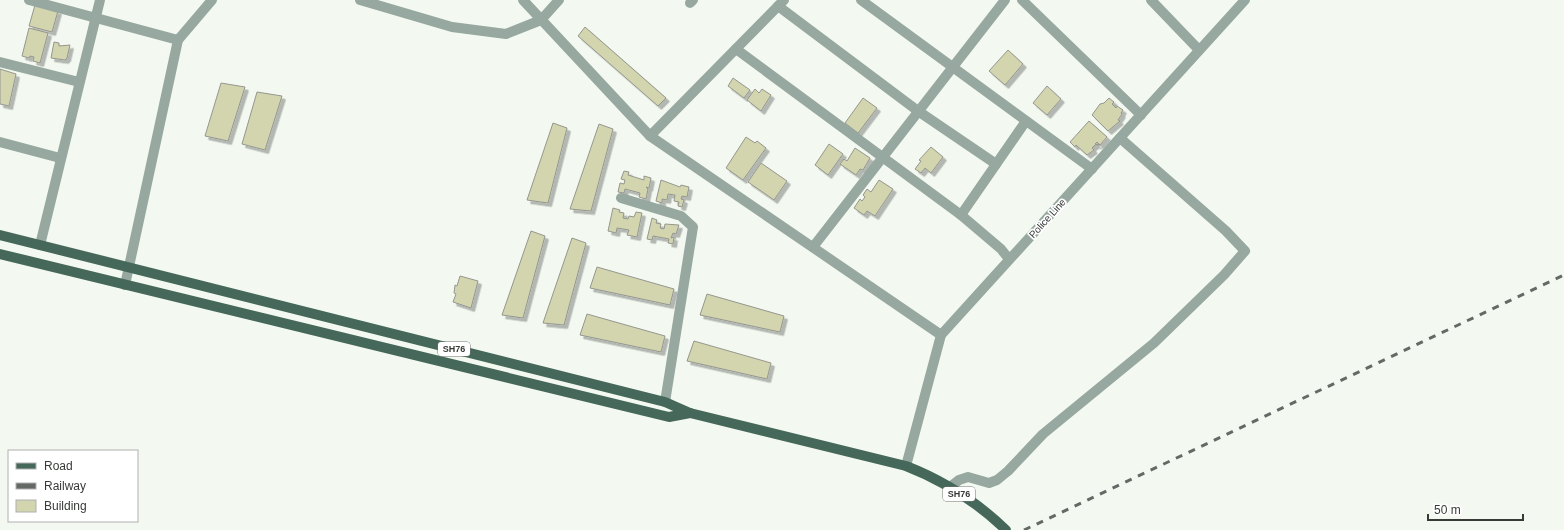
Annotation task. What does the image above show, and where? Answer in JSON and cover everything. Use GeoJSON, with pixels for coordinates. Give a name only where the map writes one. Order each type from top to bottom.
{"type":"FeatureCollection","features":[{"type":"Feature","properties":{"kind":"main road","name":"SH76"},"geometry":{"type":"LineString","coordinates":[[0,235],[665,402],[690,413],[906,466],[929,475],[950,487],[1006,530]]}},
{"type":"Feature","properties":{"kind":"main road","name":"SH76"},"geometry":{"type":"LineString","coordinates":[[0,254],[668,416],[690,413]]}},
{"type":"Feature","properties":{"kind":"street"},"geometry":{"type":"LineString","coordinates":[[29,0],[178,40]]}},
{"type":"Feature","properties":{"kind":"street"},"geometry":{"type":"LineString","coordinates":[[40,245],[60,158],[100,0]]}},
{"type":"Feature","properties":{"kind":"street"},"geometry":{"type":"LineString","coordinates":[[125,285],[178,40],[212,0]]}},
{"type":"Feature","properties":{"kind":"street"},"geometry":{"type":"LineString","coordinates":[[360,0],[452,27],[506,34],[541,20],[558,0]]}},
{"type":"Feature","properties":{"kind":"street"},"geometry":{"type":"LineString","coordinates":[[523,0],[650,136],[941,335]]}},
{"type":"Feature","properties":{"kind":"street"},"geometry":{"type":"LineString","coordinates":[[861,0],[1092,168]]}},
{"type":"Feature","properties":{"kind":"street"},"geometry":{"type":"LineString","coordinates":[[813,247],[1005,0]]}},
{"type":"Feature","properties":{"kind":"street"},"geometry":{"type":"LineString","coordinates":[[1022,0],[1141,115]]}},
{"type":"Feature","properties":{"kind":"street"},"geometry":{"type":"LineString","coordinates":[[1151,0],[1200,50]]}},
{"type":"Feature","properties":{"kind":"street","name":"Police Line"},"geometry":{"type":"LineString","coordinates":[[906,466],[941,335],[1245,0]]}},
{"type":"Feature","properties":{"kind":"street"},"geometry":{"type":"LineString","coordinates":[[650,136],[781,3],[918,111],[996,164]]}},
{"type":"Feature","properties":{"kind":"street"},"geometry":{"type":"LineString","coordinates":[[736,48],[961,215],[1001,249],[1010,260]]}},
{"type":"Feature","properties":{"kind":"street"},"geometry":{"type":"LineString","coordinates":[[0,62],[79,82]]}},
{"type":"Feature","properties":{"kind":"street"},"geometry":{"type":"LineString","coordinates":[[961,215],[1026,121]]}},
{"type":"Feature","properties":{"kind":"street"},"geometry":{"type":"LineString","coordinates":[[950,487],[959,480],[968,477],[989,483],[997,480],[1043,434],[1154,343],[1224,275],[1245,251],[1220,225],[1120,138]]}},
{"type":"Feature","properties":{"kind":"street"},"geometry":{"type":"LineString","coordinates":[[0,142],[60,158]]}},
{"type":"Feature","properties":{"kind":"street"},"geometry":{"type":"LineString","coordinates":[[621,198],[681,216],[693,227],[665,402]]}},
{"type":"Feature","properties":{"kind":"building"},"geometry":{"type":"Polygon","coordinates":[[[35,5],[58,11],[52,32],[29,26],[35,5]]]}},
{"type":"Feature","properties":{"kind":"building"},"geometry":{"type":"Polygon","coordinates":[[[585,27],[666,98],[658,106],[578,36],[585,27]]]}},
{"type":"Feature","properties":{"kind":"building"},"geometry":{"type":"Polygon","coordinates":[[[29,28],[48,33],[40,63],[33,61],[34,57],[30,56],[29,58],[22,56],[29,28]]]}},
{"type":"Feature","properties":{"kind":"building"},"geometry":{"type":"Polygon","coordinates":[[[54,42],[59,43],[59,46],[70,45],[67,58],[65,60],[51,58],[54,42]]]}},
{"type":"Feature","properties":{"kind":"building"},"geometry":{"type":"Polygon","coordinates":[[[1008,50],[1023,64],[1005,85],[989,71],[1008,50]]]}},
{"type":"Feature","properties":{"kind":"building"},"geometry":{"type":"Polygon","coordinates":[[[0,69],[16,74],[9,106],[0,104],[0,69]]]}},
{"type":"Feature","properties":{"kind":"building"},"geometry":{"type":"Polygon","coordinates":[[[733,78],[750,90],[744,98],[728,86],[733,78]]]}},
{"type":"Feature","properties":{"kind":"building"},"geometry":{"type":"Polygon","coordinates":[[[221,83],[245,87],[228,141],[205,136],[221,83]]]}},
{"type":"Feature","properties":{"kind":"building"},"geometry":{"type":"Polygon","coordinates":[[[1047,86],[1061,99],[1047,115],[1033,103],[1047,86]]]}},
{"type":"Feature","properties":{"kind":"building"},"geometry":{"type":"Polygon","coordinates":[[[755,89],[759,93],[762,89],[771,95],[761,111],[747,100],[755,89]]]}},
{"type":"Feature","properties":{"kind":"building"},"geometry":{"type":"Polygon","coordinates":[[[257,92],[282,96],[265,150],[242,144],[257,92]]]}},
{"type":"Feature","properties":{"kind":"building"},"geometry":{"type":"Polygon","coordinates":[[[863,98],[877,108],[858,133],[845,123],[863,98]]]}},
{"type":"Feature","properties":{"kind":"building"},"geometry":{"type":"Polygon","coordinates":[[[1109,98],[1114,102],[1112,104],[1116,108],[1117,106],[1123,110],[1118,120],[1120,121],[1108,131],[1092,115],[1100,104],[1104,103],[1109,98]]]}},
{"type":"Feature","properties":{"kind":"building"},"geometry":{"type":"Polygon","coordinates":[[[1089,121],[1107,137],[1100,145],[1097,142],[1095,144],[1099,145],[1095,145],[1092,148],[1094,150],[1087,155],[1076,145],[1075,147],[1070,142],[1089,121]]]}},
{"type":"Feature","properties":{"kind":"building"},"geometry":{"type":"Polygon","coordinates":[[[553,123],[567,128],[548,203],[527,200],[553,123]]]}},
{"type":"Feature","properties":{"kind":"building"},"geometry":{"type":"Polygon","coordinates":[[[599,124],[613,129],[591,211],[570,209],[599,124]]]}},
{"type":"Feature","properties":{"kind":"building"},"geometry":{"type":"Polygon","coordinates":[[[746,137],[755,143],[757,141],[766,148],[743,180],[726,168],[746,137]]]}},
{"type":"Feature","properties":{"kind":"building"},"geometry":{"type":"Polygon","coordinates":[[[829,144],[843,154],[828,175],[815,165],[829,144]]]}},
{"type":"Feature","properties":{"kind":"building"},"geometry":{"type":"Polygon","coordinates":[[[931,147],[943,157],[931,173],[925,168],[921,173],[915,169],[921,161],[919,160],[931,147]]]}},
{"type":"Feature","properties":{"kind":"building"},"geometry":{"type":"Polygon","coordinates":[[[855,148],[870,158],[863,170],[860,169],[856,175],[840,164],[844,159],[847,161],[855,148]]]}},
{"type":"Feature","properties":{"kind":"building"},"geometry":{"type":"Polygon","coordinates":[[[761,163],[787,181],[774,200],[748,182],[761,163]]]}},
{"type":"Feature","properties":{"kind":"building"},"geometry":{"type":"Polygon","coordinates":[[[624,171],[629,172],[628,175],[644,180],[644,176],[651,178],[649,188],[646,187],[648,189],[646,199],[639,197],[640,193],[625,189],[624,193],[618,192],[620,183],[624,184],[625,180],[621,179],[624,171]]]}},
{"type":"Feature","properties":{"kind":"building"},"geometry":{"type":"Polygon","coordinates":[[[661,180],[680,187],[681,185],[689,187],[687,197],[682,196],[681,199],[684,200],[682,207],[678,206],[679,202],[674,201],[675,195],[668,194],[667,200],[662,199],[662,203],[656,201],[661,180]]]}},
{"type":"Feature","properties":{"kind":"building"},"geometry":{"type":"Polygon","coordinates":[[[879,180],[893,189],[875,216],[867,211],[864,215],[854,208],[860,199],[862,201],[865,197],[863,195],[867,189],[871,192],[879,180]]]}},
{"type":"Feature","properties":{"kind":"building"},"geometry":{"type":"Polygon","coordinates":[[[613,208],[620,210],[619,212],[624,213],[623,218],[628,219],[629,216],[634,217],[636,212],[642,213],[637,237],[627,235],[629,230],[617,228],[616,233],[608,231],[613,208]]]}},
{"type":"Feature","properties":{"kind":"building"},"geometry":{"type":"Polygon","coordinates":[[[652,218],[657,220],[656,223],[661,224],[660,228],[664,229],[665,224],[679,225],[676,234],[673,233],[671,238],[674,237],[673,244],[668,243],[669,239],[653,236],[652,240],[647,239],[652,218]]]}},
{"type":"Feature","properties":{"kind":"building"},"geometry":{"type":"Polygon","coordinates":[[[531,231],[545,236],[523,318],[502,315],[531,231]]]}},
{"type":"Feature","properties":{"kind":"building"},"geometry":{"type":"Polygon","coordinates":[[[572,238],[586,243],[564,325],[543,323],[572,238]]]}},
{"type":"Feature","properties":{"kind":"building"},"geometry":{"type":"Polygon","coordinates":[[[597,267],[674,289],[670,305],[590,288],[597,267]]]}},
{"type":"Feature","properties":{"kind":"building"},"geometry":{"type":"Polygon","coordinates":[[[460,276],[478,281],[471,308],[453,302],[456,294],[454,293],[455,285],[457,286],[460,276]]]}},
{"type":"Feature","properties":{"kind":"building"},"geometry":{"type":"Polygon","coordinates":[[[707,294],[784,316],[780,332],[700,315],[707,294]]]}},
{"type":"Feature","properties":{"kind":"building"},"geometry":{"type":"Polygon","coordinates":[[[587,314],[665,336],[661,352],[580,335],[587,314]]]}},
{"type":"Feature","properties":{"kind":"building"},"geometry":{"type":"Polygon","coordinates":[[[694,341],[771,363],[767,379],[687,361],[694,341]]]}},
{"type":"Feature","properties":{"kind":"railway"},"geometry":{"type":"LineString","coordinates":[[1024,530],[1564,275]]}}]}
